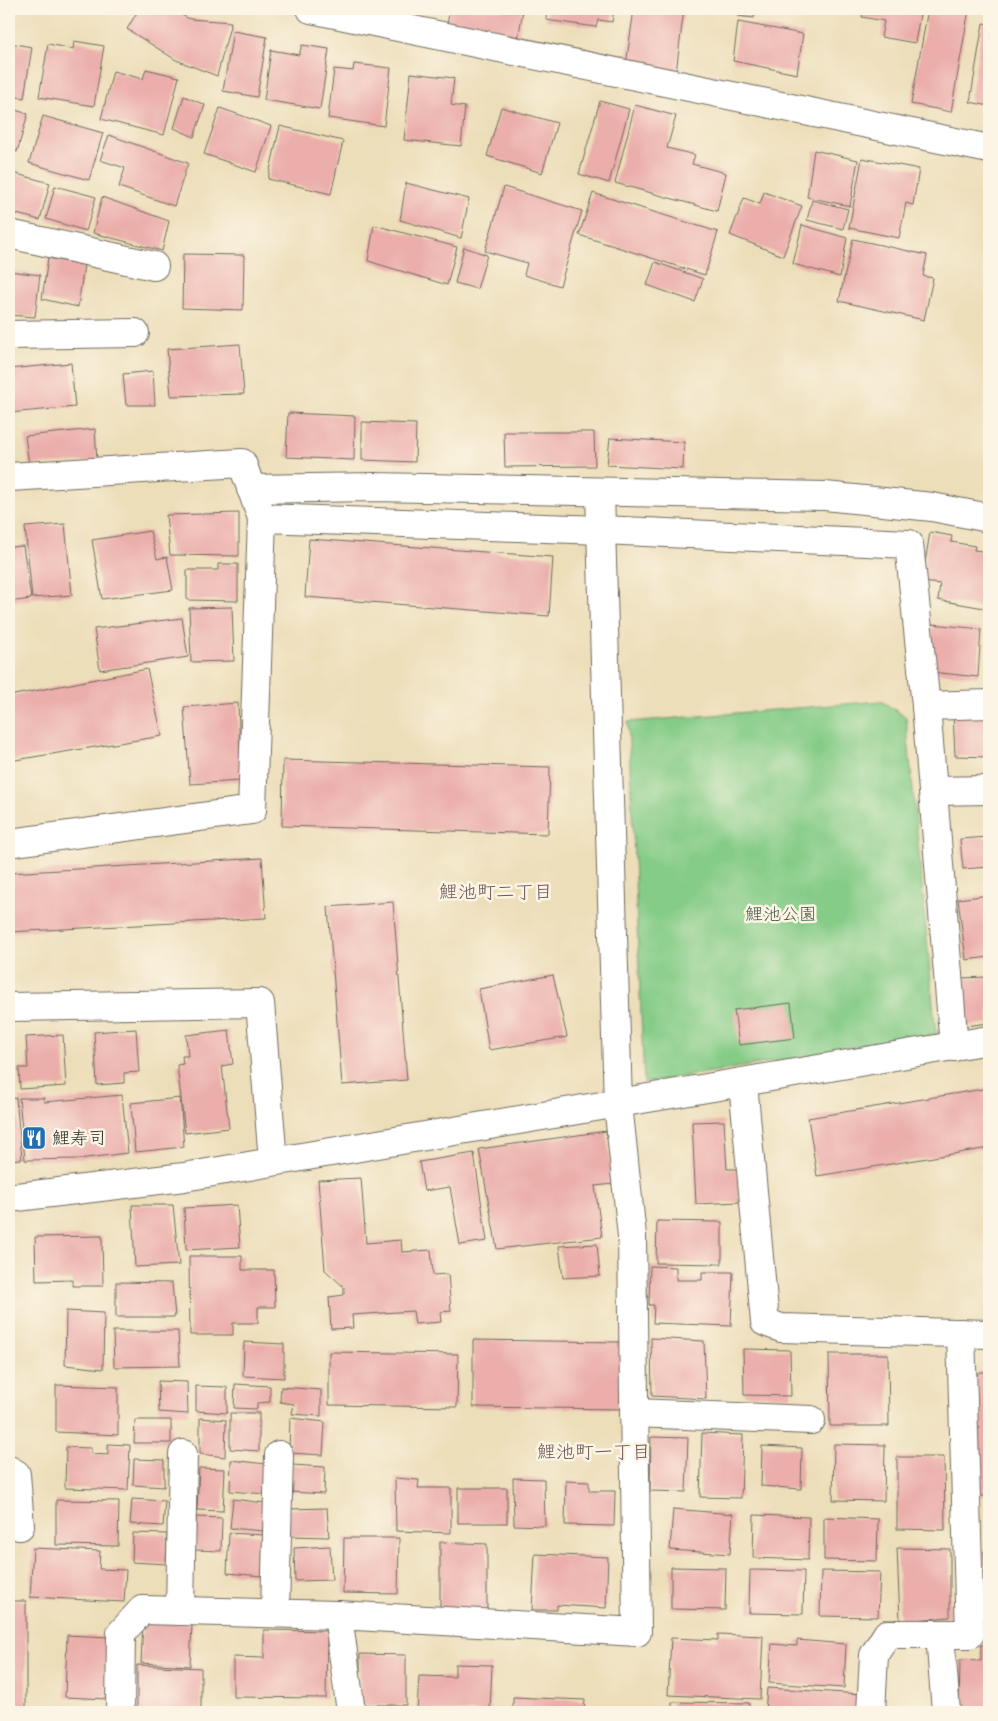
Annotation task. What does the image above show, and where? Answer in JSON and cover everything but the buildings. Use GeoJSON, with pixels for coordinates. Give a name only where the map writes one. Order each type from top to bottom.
{"type":"FeatureCollection","features":[{"type":"Feature","properties":{"kind":"street"},"geometry":{"type":"LineString","coordinates":[[311,9],[989,149]]}},
{"type":"Feature","properties":{"kind":"street"},"geometry":{"type":"LineString","coordinates":[[9,234],[154,266]]}},
{"type":"Feature","properties":{"kind":"street"},"geometry":{"type":"LineString","coordinates":[[9,335],[135,334]]}},
{"type":"Feature","properties":{"kind":"street"},"geometry":{"type":"LineString","coordinates":[[9,477],[242,463],[262,518],[252,810],[9,843]]}},
{"type":"Feature","properties":{"kind":"street"},"geometry":{"type":"LineString","coordinates":[[251,489],[373,487],[825,496],[932,508],[989,518]]}},
{"type":"Feature","properties":{"kind":"street"},"geometry":{"type":"LineString","coordinates":[[120,1712],[121,1633],[142,1610],[338,1615],[637,1632],[632,1236],[618,1104],[600,492]]}},
{"type":"Feature","properties":{"kind":"street"},"geometry":{"type":"LineString","coordinates":[[262,518],[602,530],[909,544],[926,706],[954,1047]]}},
{"type":"Feature","properties":{"kind":"street"},"geometry":{"type":"LineString","coordinates":[[926,706],[989,704]]}},
{"type":"Feature","properties":{"kind":"street"},"geometry":{"type":"LineString","coordinates":[[933,792],[989,790]]}},
{"type":"Feature","properties":{"kind":"street"},"geometry":{"type":"LineString","coordinates":[[9,1008],[260,1003],[273,1162]]}},
{"type":"Feature","properties":{"kind":"street"},"geometry":{"type":"LineString","coordinates":[[9,1198],[184,1177],[989,1040]]}},
{"type":"Feature","properties":{"kind":"street"},"geometry":{"type":"LineString","coordinates":[[742,1082],[765,1322],[781,1328],[989,1334]]}},
{"type":"Feature","properties":{"kind":"street"},"geometry":{"type":"LineString","coordinates":[[871,1712],[874,1655],[887,1634],[970,1634],[961,1333]]}},
{"type":"Feature","properties":{"kind":"street"},"geometry":{"type":"LineString","coordinates":[[634,1413],[811,1420]]}},
{"type":"Feature","properties":{"kind":"street"},"geometry":{"type":"LineString","coordinates":[[180,1611],[183,1454]]}},
{"type":"Feature","properties":{"kind":"street"},"geometry":{"type":"LineString","coordinates":[[275,1613],[279,1455]]}},
{"type":"Feature","properties":{"kind":"street"},"geometry":{"type":"LineString","coordinates":[[9,1470],[16,1474],[20,1526]]}},
{"type":"Feature","properties":{"kind":"street"},"geometry":{"type":"LineString","coordinates":[[338,1615],[350,1712]]}},
{"type":"Feature","properties":{"kind":"street"},"geometry":{"type":"LineString","coordinates":[[940,1634],[946,1712]]}},
{"type":"Feature","properties":{"kind":"green space","name":"鯉池公園"},"geometry":{"type":"Polygon","coordinates":[[[881,701],[906,717],[936,1035],[644,1083],[628,722],[881,701]]]}},
{"type":"Feature","properties":{"kind":"place","name":"鯉寿司"},"geometry":{"type":"Point","coordinates":[34,1138]}},
{"type":"Feature","properties":{"kind":"district","name":"鯉池町二丁目"},"geometry":{"type":"Point","coordinates":[496,891]}},
{"type":"Feature","properties":{"kind":"district","name":"鯉池町一丁目"},"geometry":{"type":"Point","coordinates":[594,1451]}}]}
